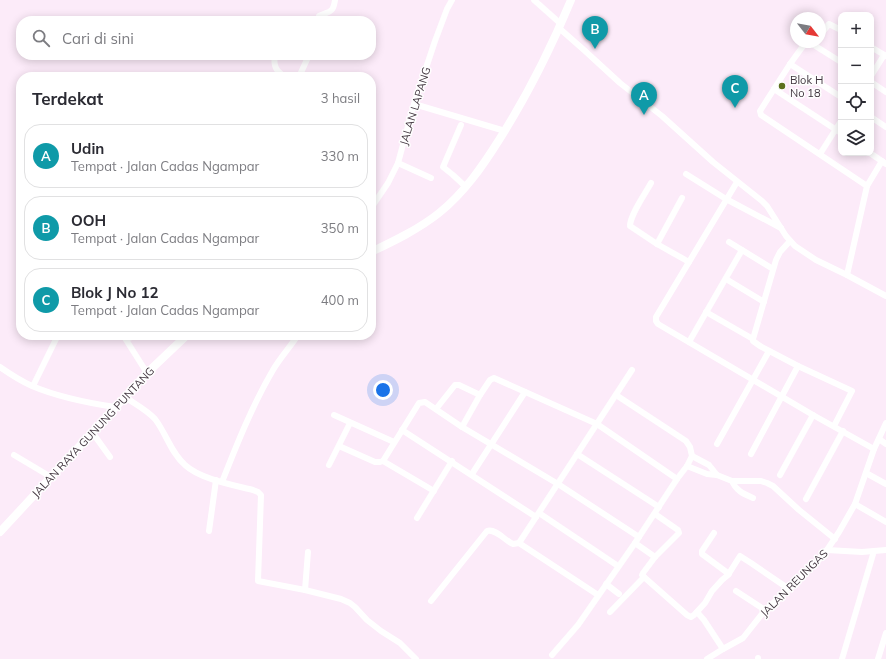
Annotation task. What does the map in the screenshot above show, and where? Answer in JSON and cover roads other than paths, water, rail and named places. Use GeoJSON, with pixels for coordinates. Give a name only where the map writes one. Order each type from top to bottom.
{"type":"FeatureCollection","features":[{"type":"Feature","properties":{"kind":"street"},"geometry":{"type":"LineString","coordinates":[[319,16],[328,14],[332,10],[335,0]]}},
{"type":"Feature","properties":{"kind":"street","name":"JALAN LAPANG"},"geometry":{"type":"LineString","coordinates":[[376,201],[388,183],[398,163],[414,104],[435,41],[452,0]]}},
{"type":"Feature","properties":{"kind":"street"},"geometry":{"type":"LineString","coordinates":[[534,0],[620,84],[662,116],[713,162],[767,206],[790,241],[795,246],[816,260],[886,296]]}},
{"type":"Feature","properties":{"kind":"street"},"geometry":{"type":"LineString","coordinates":[[376,249],[412,231],[439,213],[466,187],[474,177],[514,117],[531,86],[571,0]]}},
{"type":"Feature","properties":{"kind":"street"},"geometry":{"type":"LineString","coordinates":[[826,28],[829,24],[838,28]]}},
{"type":"Feature","properties":{"kind":"street"},"geometry":{"type":"LineString","coordinates":[[802,48],[760,111],[761,115],[867,186]]}},
{"type":"Feature","properties":{"kind":"street"},"geometry":{"type":"LineString","coordinates":[[820,48],[838,60]]}},
{"type":"Feature","properties":{"kind":"street"},"geometry":{"type":"LineString","coordinates":[[873,48],[885,56],[874,72]]}},
{"type":"Feature","properties":{"kind":"street"},"geometry":{"type":"LineString","coordinates":[[274,60],[274,63],[278,72]]}},
{"type":"Feature","properties":{"kind":"street"},"geometry":{"type":"LineString","coordinates":[[301,72],[307,60]]}},
{"type":"Feature","properties":{"kind":"street"},"geometry":{"type":"LineString","coordinates":[[790,64],[838,95]]}},
{"type":"Feature","properties":{"kind":"street"},"geometry":{"type":"LineString","coordinates":[[874,84],[886,92]]}},
{"type":"Feature","properties":{"kind":"street"},"geometry":{"type":"LineString","coordinates":[[774,89],[838,131],[820,154]]}},
{"type":"Feature","properties":{"kind":"street"},"geometry":{"type":"LineString","coordinates":[[414,104],[505,131]]}},
{"type":"Feature","properties":{"kind":"street"},"geometry":{"type":"LineString","coordinates":[[874,119],[886,127]]}},
{"type":"Feature","properties":{"kind":"street"},"geometry":{"type":"LineString","coordinates":[[461,125],[443,167],[466,187]]}},
{"type":"Feature","properties":{"kind":"street"},"geometry":{"type":"LineString","coordinates":[[847,275],[867,186],[884,162],[874,156]]}},
{"type":"Feature","properties":{"kind":"street"},"geometry":{"type":"LineString","coordinates":[[398,163],[431,178]]}},
{"type":"Feature","properties":{"kind":"street"},"geometry":{"type":"LineString","coordinates":[[686,174],[726,199],[781,228]]}},
{"type":"Feature","properties":{"kind":"street"},"geometry":{"type":"LineString","coordinates":[[737,182],[688,262],[656,318],[656,321],[658,324],[874,449]]}},
{"type":"Feature","properties":{"kind":"street"},"geometry":{"type":"LineString","coordinates":[[651,183],[630,224],[632,228],[688,262]]}},
{"type":"Feature","properties":{"kind":"street"},"geometry":{"type":"LineString","coordinates":[[657,244],[682,198]]}},
{"type":"Feature","properties":{"kind":"street"},"geometry":{"type":"LineString","coordinates":[[753,339],[776,260],[780,252],[790,241]]}},
{"type":"Feature","properties":{"kind":"street"},"geometry":{"type":"LineString","coordinates":[[729,242],[773,269]]}},
{"type":"Feature","properties":{"kind":"street"},"geometry":{"type":"LineString","coordinates":[[689,342],[742,250]]}},
{"type":"Feature","properties":{"kind":"street"},"geometry":{"type":"LineString","coordinates":[[726,279],[764,302]]}},
{"type":"Feature","properties":{"kind":"street"},"geometry":{"type":"LineString","coordinates":[[706,312],[753,339],[754,343],[798,366],[852,391],[834,426]]}},
{"type":"Feature","properties":{"kind":"street"},"geometry":{"type":"LineString","coordinates":[[32,386],[55,340]]}},
{"type":"Feature","properties":{"kind":"street"},"geometry":{"type":"LineString","coordinates":[[127,340],[147,373]]}},
{"type":"Feature","properties":{"kind":"street","name":"JALAN RAYA GUNUNG PUNTANG"},"geometry":{"type":"LineString","coordinates":[[0,532],[147,373],[181,340]]}},
{"type":"Feature","properties":{"kind":"street"},"geometry":{"type":"LineString","coordinates":[[209,531],[219,481],[260,394],[274,369],[294,340]]}},
{"type":"Feature","properties":{"kind":"street"},"geometry":{"type":"LineString","coordinates":[[717,444],[769,351]]}},
{"type":"Feature","properties":{"kind":"street"},"geometry":{"type":"LineString","coordinates":[[752,454],[798,366]]}},
{"type":"Feature","properties":{"kind":"street"},"geometry":{"type":"LineString","coordinates":[[0,367],[32,386],[94,404],[115,407]]}},
{"type":"Feature","properties":{"kind":"street"},"geometry":{"type":"LineString","coordinates":[[519,543],[632,370]]}},
{"type":"Feature","properties":{"kind":"street"},"geometry":{"type":"LineString","coordinates":[[462,426],[480,395],[490,380],[494,378],[596,424],[677,479]]}},
{"type":"Feature","properties":{"kind":"street"},"geometry":{"type":"LineString","coordinates":[[436,409],[457,384],[480,395]]}},
{"type":"Feature","properties":{"kind":"street"},"geometry":{"type":"LineString","coordinates":[[472,474],[525,392]]}},
{"type":"Feature","properties":{"kind":"street"},"geometry":{"type":"LineString","coordinates":[[552,655],[571,634],[655,514],[692,456],[690,447],[686,441],[616,395]]}},
{"type":"Feature","properties":{"kind":"street"},"geometry":{"type":"LineString","coordinates":[[125,397],[151,414],[178,457],[186,466],[198,474],[253,490],[261,495],[258,582],[305,590],[342,599],[355,607],[380,631],[400,643],[416,659]]}},
{"type":"Feature","properties":{"kind":"street"},"geometry":{"type":"LineString","coordinates":[[383,461],[419,403],[425,402],[558,484],[639,537]]}},
{"type":"Feature","properties":{"kind":"street"},"geometry":{"type":"LineString","coordinates":[[334,415],[394,442]]}},
{"type":"Feature","properties":{"kind":"street"},"geometry":{"type":"LineString","coordinates":[[780,475],[813,415]]}},
{"type":"Feature","properties":{"kind":"street"},"geometry":{"type":"LineString","coordinates":[[329,465],[350,423]]}},
{"type":"Feature","properties":{"kind":"street","name":"JALAN REUNGAS"},"geometry":{"type":"LineString","coordinates":[[707,659],[743,638],[765,610],[789,590],[827,550],[855,504],[874,449],[886,423]]}},
{"type":"Feature","properties":{"kind":"street"},"geometry":{"type":"LineString","coordinates":[[402,430],[618,566]]}},
{"type":"Feature","properties":{"kind":"street"},"geometry":{"type":"LineString","coordinates":[[806,499],[843,431]]}},
{"type":"Feature","properties":{"kind":"street"},"geometry":{"type":"LineString","coordinates":[[92,432],[110,458]]}},
{"type":"Feature","properties":{"kind":"street"},"geometry":{"type":"LineString","coordinates":[[879,440],[886,444]]}},
{"type":"Feature","properties":{"kind":"street"},"geometry":{"type":"LineString","coordinates":[[339,446],[375,462],[383,461],[434,491]]}},
{"type":"Feature","properties":{"kind":"street"},"geometry":{"type":"LineString","coordinates":[[577,454],[659,507]]}},
{"type":"Feature","properties":{"kind":"street"},"geometry":{"type":"LineString","coordinates":[[14,455],[51,477]]}},
{"type":"Feature","properties":{"kind":"street"},"geometry":{"type":"LineString","coordinates":[[692,456],[710,465],[717,475]]}},
{"type":"Feature","properties":{"kind":"street"},"geometry":{"type":"LineString","coordinates":[[417,518],[452,461]]}},
{"type":"Feature","properties":{"kind":"street"},"geometry":{"type":"LineString","coordinates":[[687,466],[707,474],[717,475],[732,481],[761,481],[773,486],[799,510],[835,539]]}},
{"type":"Feature","properties":{"kind":"street"},"geometry":{"type":"LineString","coordinates":[[866,473],[886,484]]}},
{"type":"Feature","properties":{"kind":"street"},"geometry":{"type":"LineString","coordinates":[[732,481],[738,491],[753,498]]}},
{"type":"Feature","properties":{"kind":"street"},"geometry":{"type":"LineString","coordinates":[[855,504],[886,522]]}},
{"type":"Feature","properties":{"kind":"street"},"geometry":{"type":"LineString","coordinates":[[655,514],[678,530],[679,534],[655,557],[642,575],[688,616],[692,617],[698,612],[705,603],[710,592],[729,574],[740,556],[789,590]]}},
{"type":"Feature","properties":{"kind":"street"},"geometry":{"type":"LineString","coordinates":[[431,601],[487,531],[491,530],[513,544],[519,543],[598,595]]}},
{"type":"Feature","properties":{"kind":"street"},"geometry":{"type":"LineString","coordinates":[[714,533],[702,553],[729,574]]}},
{"type":"Feature","properties":{"kind":"street"},"geometry":{"type":"LineString","coordinates":[[635,543],[655,557]]}},
{"type":"Feature","properties":{"kind":"street"},"geometry":{"type":"LineString","coordinates":[[827,550],[862,552],[886,550]]}},
{"type":"Feature","properties":{"kind":"street"},"geometry":{"type":"LineString","coordinates":[[842,659],[874,551]]}},
{"type":"Feature","properties":{"kind":"street"},"geometry":{"type":"LineString","coordinates":[[305,590],[308,552]]}},
{"type":"Feature","properties":{"kind":"street"},"geometry":{"type":"LineString","coordinates":[[610,612],[644,577]]}},
{"type":"Feature","properties":{"kind":"street"},"geometry":{"type":"LineString","coordinates":[[606,584],[619,594]]}},
{"type":"Feature","properties":{"kind":"street"},"geometry":{"type":"LineString","coordinates":[[736,592],[765,610]]}},
{"type":"Feature","properties":{"kind":"street"},"geometry":{"type":"LineString","coordinates":[[698,612],[722,649]]}},
{"type":"Feature","properties":{"kind":"street"},"geometry":{"type":"LineString","coordinates":[[878,659],[886,633]]}},
{"type":"Feature","properties":{"kind":"place","name":"OOH"},"geometry":{"type":"Point","coordinates":[595,49]}},
{"type":"Feature","properties":{"kind":"place","name":"Blok H No 18"},"geometry":{"type":"Point","coordinates":[782,86]}},
{"type":"Feature","properties":{"kind":"place","name":"Blok J No 12"},"geometry":{"type":"Point","coordinates":[735,108]}},
{"type":"Feature","properties":{"kind":"place","name":"Udin"},"geometry":{"type":"Point","coordinates":[644,115]}}]}
